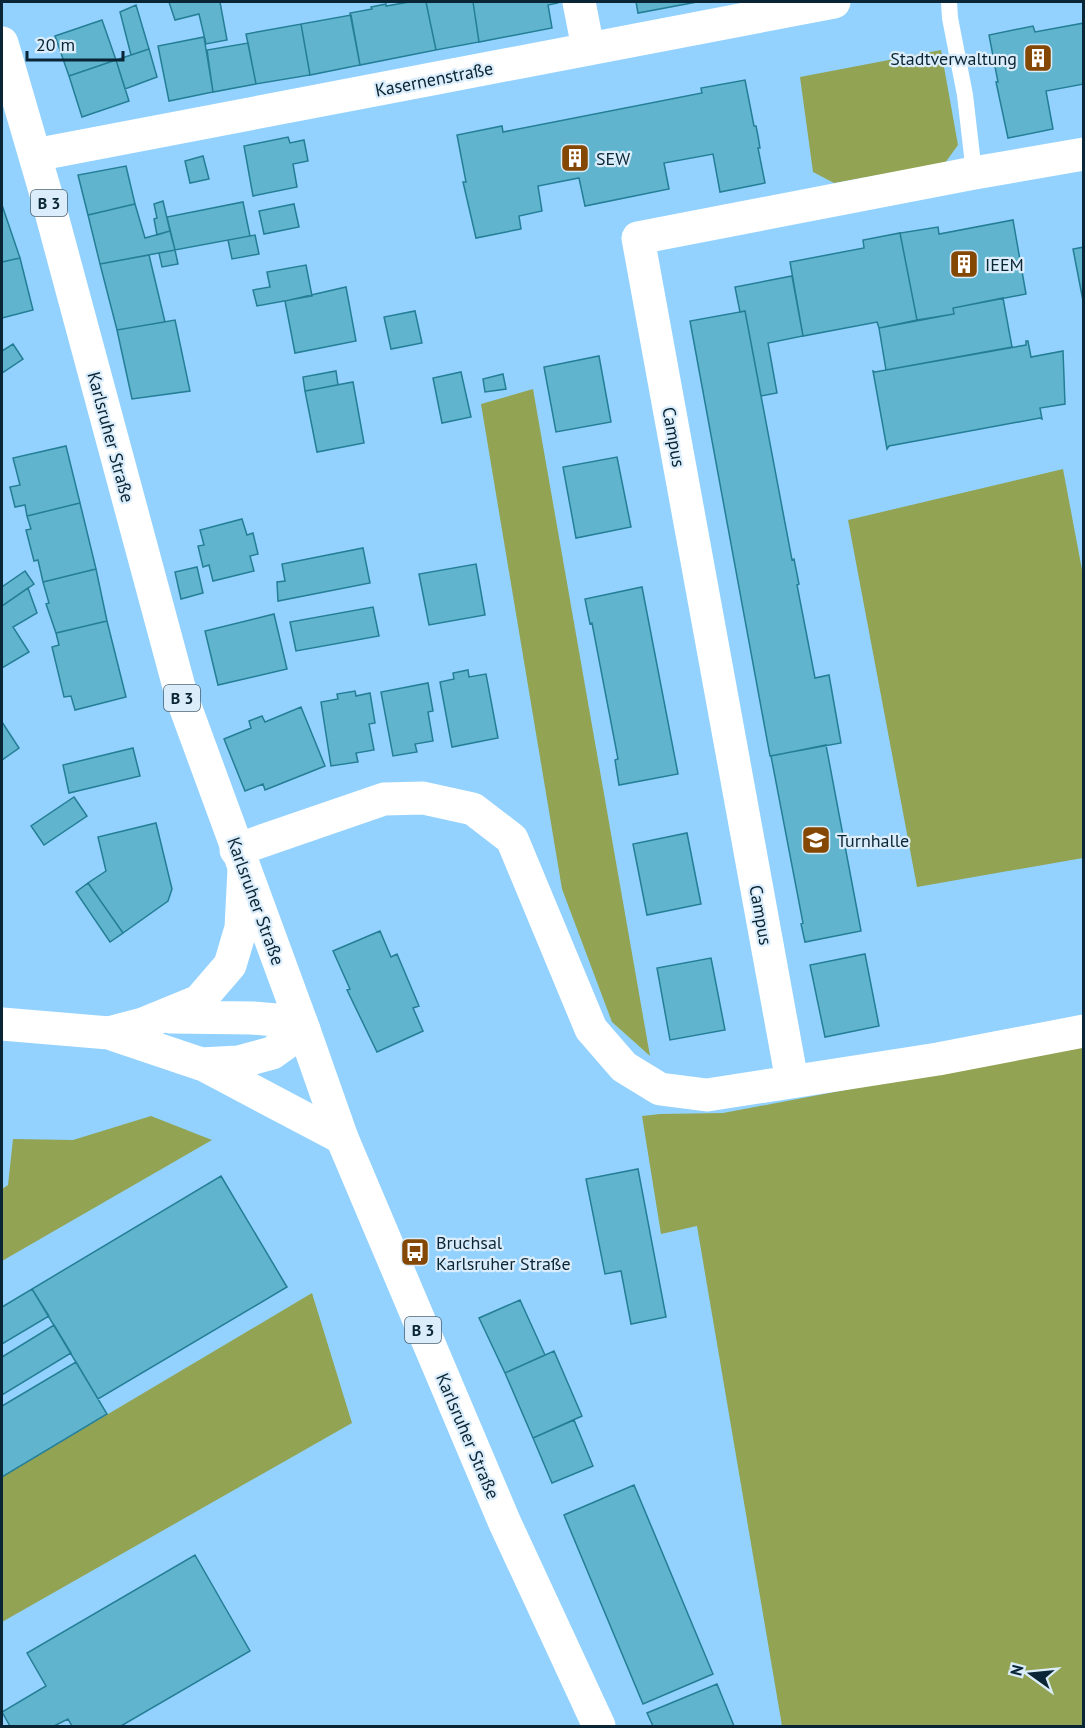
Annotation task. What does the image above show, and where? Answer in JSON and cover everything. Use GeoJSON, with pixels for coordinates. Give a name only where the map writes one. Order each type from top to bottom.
{"type":"FeatureCollection","features":[{"type":"Feature","properties":{"kind":"street"},"geometry":{"type":"LineString","coordinates":[[579,2],[588,48]]}},
{"type":"Feature","properties":{"kind":"street","name":"Kasernenstraße"},"geometry":{"type":"LineString","coordinates":[[35,155],[272,112],[588,48],[834,2]]}},
{"type":"Feature","properties":{"kind":"street","name":"Karlsruher Straße"},"geometry":{"type":"LineString","coordinates":[[2,43],[48,201],[182,698],[342,1138],[504,1521],[600,1726]]}},
{"type":"Feature","properties":{"kind":"street"},"geometry":{"type":"LineString","coordinates":[[2,127],[8,132],[48,201]]}},
{"type":"Feature","properties":{"kind":"street","name":"Campus"},"geometry":{"type":"LineString","coordinates":[[792,1081],[638,238],[1083,154]]}},
{"type":"Feature","properties":{"kind":"street"},"geometry":{"type":"LineString","coordinates":[[109,1033],[143,1024],[199,1001],[230,965],[242,928],[240,860],[384,799],[423,798],[473,808],[512,839],[591,1029],[624,1067],[660,1089],[707,1095],[938,1059],[1083,1031]]}},
{"type":"Feature","properties":{"kind":"street"},"geometry":{"type":"LineString","coordinates":[[162,1017],[252,1018],[303,1026]]}},
{"type":"Feature","properties":{"kind":"street"},"geometry":{"type":"LineString","coordinates":[[2,1023],[109,1033],[201,1064],[342,1138]]}},
{"type":"Feature","properties":{"kind":"street"},"geometry":{"type":"LineString","coordinates":[[201,1064],[239,1062],[272,1053],[303,1026]]}},
{"type":"Feature","properties":{"kind":"lane"},"geometry":{"type":"LineString","coordinates":[[949,2],[965,95],[974,173]]}},
{"type":"Feature","properties":{"kind":"green space"},"geometry":{"type":"Polygon","coordinates":[[[941,50],[958,145],[945,163],[834,183],[813,172],[800,77],[941,50]]]}},
{"type":"Feature","properties":{"kind":"green space"},"geometry":{"type":"Polygon","coordinates":[[[533,389],[650,1056],[612,1022],[562,889],[481,404],[533,389]]]}},
{"type":"Feature","properties":{"kind":"green space"},"geometry":{"type":"Polygon","coordinates":[[[1063,469],[1083,575],[1083,858],[917,887],[848,520],[1063,469]]]}},
{"type":"Feature","properties":{"kind":"green space"},"geometry":{"type":"Polygon","coordinates":[[[1083,1045],[1083,1726],[782,1726],[697,1226],[661,1234],[642,1116],[723,1113],[1083,1045]]]}},
{"type":"Feature","properties":{"kind":"green space"},"geometry":{"type":"Polygon","coordinates":[[[151,1116],[212,1140],[2,1261],[2,1189],[8,1185],[13,1139],[73,1140],[151,1116]]]}},
{"type":"Feature","properties":{"kind":"green space"},"geometry":{"type":"Polygon","coordinates":[[[312,1293],[352,1423],[2,1622],[2,1477],[312,1293]]]}},
{"type":"Feature","properties":{"kind":"building"},"geometry":{"type":"Polygon","coordinates":[[[169,2],[220,2],[227,40],[206,44],[199,14],[175,20],[169,2]]]}},
{"type":"Feature","properties":{"kind":"building"},"geometry":{"type":"Polygon","coordinates":[[[426,2],[436,50],[360,65],[350,13],[386,4],[386,6],[426,2]]]}},
{"type":"Feature","properties":{"kind":"building"},"geometry":{"type":"Polygon","coordinates":[[[426,2],[473,2],[479,42],[436,50],[426,2]]]}},
{"type":"Feature","properties":{"kind":"building"},"geometry":{"type":"Polygon","coordinates":[[[473,2],[558,3],[548,5],[552,28],[479,42],[473,2]]]}},
{"type":"Feature","properties":{"kind":"building"},"geometry":{"type":"Polygon","coordinates":[[[636,2],[697,2],[638,13],[636,2]]]}},
{"type":"Feature","properties":{"kind":"building"},"geometry":{"type":"Polygon","coordinates":[[[136,5],[149,49],[131,55],[120,12],[136,5]]]}},
{"type":"Feature","properties":{"kind":"building"},"geometry":{"type":"Polygon","coordinates":[[[351,15],[360,65],[310,75],[301,24],[351,15]]]}},
{"type":"Feature","properties":{"kind":"building"},"geometry":{"type":"Polygon","coordinates":[[[102,20],[116,60],[69,76],[55,36],[102,20]]]}},
{"type":"Feature","properties":{"kind":"building","name":"Stadtverwaltung"},"geometry":{"type":"Polygon","coordinates":[[[1084,23],[1084,84],[1046,91],[1053,129],[1008,138],[989,35],[1033,26],[1035,32],[1084,23]]]}},
{"type":"Feature","properties":{"kind":"building"},"geometry":{"type":"Polygon","coordinates":[[[301,24],[310,75],[256,84],[246,34],[301,24]]]}},
{"type":"Feature","properties":{"kind":"building"},"geometry":{"type":"Polygon","coordinates":[[[204,37],[213,92],[169,101],[158,46],[204,37]]]}},
{"type":"Feature","properties":{"kind":"building"},"geometry":{"type":"Polygon","coordinates":[[[248,43],[256,84],[213,92],[207,50],[248,43]]]}},
{"type":"Feature","properties":{"kind":"building"},"geometry":{"type":"Polygon","coordinates":[[[149,49],[157,77],[125,89],[116,60],[149,49]]]}},
{"type":"Feature","properties":{"kind":"building"},"geometry":{"type":"Polygon","coordinates":[[[116,60],[129,101],[82,117],[69,76],[116,60]]]}},
{"type":"Feature","properties":{"kind":"building","name":"SEW"},"geometry":{"type":"Polygon","coordinates":[[[745,80],[758,136],[765,183],[720,192],[713,154],[664,163],[669,189],[585,206],[579,178],[538,186],[542,211],[519,216],[521,229],[476,238],[463,182],[466,182],[457,135],[502,126],[503,132],[702,93],[701,88],[745,80]]]}},
{"type":"Feature","properties":{"kind":"building"},"geometry":{"type":"Polygon","coordinates":[[[288,137],[290,143],[304,140],[308,161],[293,164],[297,187],[253,196],[244,146],[288,137]]]}},
{"type":"Feature","properties":{"kind":"building"},"geometry":{"type":"Polygon","coordinates":[[[203,156],[209,179],[190,183],[185,161],[203,156]]]}},
{"type":"Feature","properties":{"kind":"building"},"geometry":{"type":"Polygon","coordinates":[[[126,166],[135,204],[88,215],[78,175],[126,166]]]}},
{"type":"Feature","properties":{"kind":"building"},"geometry":{"type":"Polygon","coordinates":[[[163,201],[170,231],[157,235],[154,204],[163,201]]]}},
{"type":"Feature","properties":{"kind":"building"},"geometry":{"type":"Polygon","coordinates":[[[243,202],[250,236],[175,250],[167,217],[243,202]]]}},
{"type":"Feature","properties":{"kind":"building"},"geometry":{"type":"Polygon","coordinates":[[[135,204],[145,238],[170,231],[175,250],[100,264],[88,215],[135,204]]]}},
{"type":"Feature","properties":{"kind":"building"},"geometry":{"type":"Polygon","coordinates":[[[294,204],[299,227],[264,234],[259,211],[294,204]]]}},
{"type":"Feature","properties":{"kind":"building"},"geometry":{"type":"Polygon","coordinates":[[[2,205],[20,258],[2,262],[2,205]]]}},
{"type":"Feature","properties":{"kind":"building","name":"IEEM"},"geometry":{"type":"Polygon","coordinates":[[[1013,220],[1026,294],[953,308],[954,314],[917,320],[900,233],[938,227],[939,234],[1013,220]]]}},
{"type":"Feature","properties":{"kind":"building"},"geometry":{"type":"Polygon","coordinates":[[[900,233],[917,320],[879,328],[877,322],[803,336],[790,262],[864,248],[863,240],[900,233]]]}},
{"type":"Feature","properties":{"kind":"building"},"geometry":{"type":"Polygon","coordinates":[[[255,235],[259,254],[232,259],[228,240],[255,235]]]}},
{"type":"Feature","properties":{"kind":"building","name":"IEEM"},"geometry":{"type":"Polygon","coordinates":[[[1084,247],[1084,306],[1073,249],[1084,247]]]}},
{"type":"Feature","properties":{"kind":"building"},"geometry":{"type":"Polygon","coordinates":[[[175,250],[178,264],[162,267],[159,253],[175,250]]]}},
{"type":"Feature","properties":{"kind":"building"},"geometry":{"type":"Polygon","coordinates":[[[149,255],[165,322],[117,330],[100,264],[149,255]]]}},
{"type":"Feature","properties":{"kind":"building"},"geometry":{"type":"Polygon","coordinates":[[[20,258],[33,310],[2,318],[2,262],[20,258]]]}},
{"type":"Feature","properties":{"kind":"building"},"geometry":{"type":"Polygon","coordinates":[[[306,265],[312,296],[257,306],[253,290],[270,287],[267,272],[306,265]]]}},
{"type":"Feature","properties":{"kind":"building"},"geometry":{"type":"Polygon","coordinates":[[[792,276],[803,336],[768,343],[777,393],[761,396],[745,311],[740,312],[735,287],[792,276]]]}},
{"type":"Feature","properties":{"kind":"building"},"geometry":{"type":"Polygon","coordinates":[[[346,287],[356,341],[295,353],[285,301],[346,287]]]}},
{"type":"Feature","properties":{"kind":"building"},"geometry":{"type":"Polygon","coordinates":[[[1003,298],[1012,347],[886,370],[879,328],[954,314],[953,308],[1003,298]]]}},
{"type":"Feature","properties":{"kind":"building"},"geometry":{"type":"Polygon","coordinates":[[[415,311],[422,343],[391,349],[384,317],[415,311]]]}},
{"type":"Feature","properties":{"kind":"building"},"geometry":{"type":"Polygon","coordinates":[[[745,311],[792,560],[794,559],[799,584],[797,585],[815,678],[829,675],[841,743],[770,756],[690,321],[745,311]]]}},
{"type":"Feature","properties":{"kind":"building"},"geometry":{"type":"Polygon","coordinates":[[[175,320],[190,391],[132,399],[117,330],[175,320]]]}},
{"type":"Feature","properties":{"kind":"building"},"geometry":{"type":"Polygon","coordinates":[[[1028,341],[1031,357],[1063,351],[1065,404],[1040,408],[1042,419],[889,446],[887,449],[873,371],[1026,345],[1028,341]]]}},
{"type":"Feature","properties":{"kind":"building"},"geometry":{"type":"Polygon","coordinates":[[[13,344],[23,359],[2,373],[2,351],[13,344]]]}},
{"type":"Feature","properties":{"kind":"building"},"geometry":{"type":"Polygon","coordinates":[[[599,356],[611,422],[556,432],[544,367],[599,356]]]}},
{"type":"Feature","properties":{"kind":"building"},"geometry":{"type":"Polygon","coordinates":[[[336,371],[338,385],[305,391],[303,377],[336,371]]]}},
{"type":"Feature","properties":{"kind":"building"},"geometry":{"type":"Polygon","coordinates":[[[461,372],[471,417],[442,423],[433,378],[461,372]]]}},
{"type":"Feature","properties":{"kind":"building"},"geometry":{"type":"Polygon","coordinates":[[[503,374],[506,389],[485,392],[483,379],[503,374]]]}},
{"type":"Feature","properties":{"kind":"building"},"geometry":{"type":"Polygon","coordinates":[[[353,382],[364,443],[317,452],[305,391],[353,382]]]}},
{"type":"Feature","properties":{"kind":"building"},"geometry":{"type":"Polygon","coordinates":[[[66,446],[80,503],[27,516],[25,505],[15,507],[10,487],[20,485],[13,458],[66,446]]]}},
{"type":"Feature","properties":{"kind":"building"},"geometry":{"type":"Polygon","coordinates":[[[617,457],[631,527],[576,538],[563,467],[617,457]]]}},
{"type":"Feature","properties":{"kind":"building"},"geometry":{"type":"Polygon","coordinates":[[[80,503],[96,569],[43,582],[38,560],[34,561],[26,530],[31,529],[27,516],[80,503]]]}},
{"type":"Feature","properties":{"kind":"building"},"geometry":{"type":"Polygon","coordinates":[[[242,519],[247,535],[253,533],[258,554],[250,556],[254,571],[213,581],[209,565],[203,567],[198,546],[204,545],[200,530],[242,519]]]}},
{"type":"Feature","properties":{"kind":"building"},"geometry":{"type":"Polygon","coordinates":[[[363,548],[370,583],[278,601],[277,582],[285,581],[282,564],[363,548]]]}},
{"type":"Feature","properties":{"kind":"building"},"geometry":{"type":"Polygon","coordinates":[[[476,564],[485,615],[429,625],[419,574],[476,564]]]}},
{"type":"Feature","properties":{"kind":"building"},"geometry":{"type":"Polygon","coordinates":[[[197,567],[203,593],[181,599],[175,572],[197,567]]]}},
{"type":"Feature","properties":{"kind":"building"},"geometry":{"type":"Polygon","coordinates":[[[96,569],[107,621],[56,633],[46,604],[49,603],[43,582],[96,569]]]}},
{"type":"Feature","properties":{"kind":"building"},"geometry":{"type":"Polygon","coordinates":[[[25,571],[34,584],[2,606],[2,587],[25,571]]]}},
{"type":"Feature","properties":{"kind":"building"},"geometry":{"type":"Polygon","coordinates":[[[642,587],[678,774],[619,785],[615,760],[618,759],[592,623],[590,624],[585,599],[642,587]]]}},
{"type":"Feature","properties":{"kind":"building"},"geometry":{"type":"Polygon","coordinates":[[[28,588],[37,613],[13,627],[29,652],[2,668],[2,606],[28,588]]]}},
{"type":"Feature","properties":{"kind":"building"},"geometry":{"type":"Polygon","coordinates":[[[373,607],[379,636],[296,651],[290,622],[373,607]]]}},
{"type":"Feature","properties":{"kind":"building"},"geometry":{"type":"Polygon","coordinates":[[[274,614],[287,669],[218,685],[205,631],[274,614]]]}},
{"type":"Feature","properties":{"kind":"building"},"geometry":{"type":"Polygon","coordinates":[[[107,621],[126,697],[75,710],[71,696],[64,697],[52,647],[59,645],[56,633],[107,621]]]}},
{"type":"Feature","properties":{"kind":"building"},"geometry":{"type":"Polygon","coordinates":[[[468,670],[469,677],[486,674],[498,738],[452,747],[440,682],[454,679],[453,673],[468,670]]]}},
{"type":"Feature","properties":{"kind":"building"},"geometry":{"type":"Polygon","coordinates":[[[428,683],[433,711],[428,712],[433,741],[415,744],[417,752],[393,756],[381,692],[428,683]]]}},
{"type":"Feature","properties":{"kind":"building"},"geometry":{"type":"Polygon","coordinates":[[[355,691],[356,696],[370,693],[375,723],[369,724],[374,750],[356,753],[358,762],[331,766],[321,702],[338,699],[337,694],[355,691]]]}},
{"type":"Feature","properties":{"kind":"building"},"geometry":{"type":"Polygon","coordinates":[[[301,707],[325,766],[265,790],[263,784],[245,791],[224,739],[251,728],[249,721],[262,716],[265,722],[301,707]]]}},
{"type":"Feature","properties":{"kind":"building"},"geometry":{"type":"Polygon","coordinates":[[[2,722],[19,748],[2,760],[2,722]]]}},
{"type":"Feature","properties":{"kind":"building","name":"Turnhalle"},"geometry":{"type":"Polygon","coordinates":[[[826,745],[861,931],[805,942],[771,756],[826,745]]]}},
{"type":"Feature","properties":{"kind":"building"},"geometry":{"type":"Polygon","coordinates":[[[133,748],[140,776],[69,793],[63,765],[133,748]]]}},
{"type":"Feature","properties":{"kind":"building"},"geometry":{"type":"Polygon","coordinates":[[[74,797],[87,816],[44,845],[31,826],[74,797]]]}},
{"type":"Feature","properties":{"kind":"building"},"geometry":{"type":"Polygon","coordinates":[[[156,823],[172,889],[168,901],[123,933],[88,883],[106,871],[98,837],[156,823]]]}},
{"type":"Feature","properties":{"kind":"building"},"geometry":{"type":"Polygon","coordinates":[[[687,833],[701,904],[647,915],[633,844],[687,833]]]}},
{"type":"Feature","properties":{"kind":"building"},"geometry":{"type":"Polygon","coordinates":[[[88,883],[123,933],[110,942],[76,892],[88,883]]]}},
{"type":"Feature","properties":{"kind":"building"},"geometry":{"type":"Polygon","coordinates":[[[380,931],[391,957],[397,954],[419,1006],[413,1008],[423,1031],[377,1052],[347,990],[350,989],[333,951],[380,931]]]}},
{"type":"Feature","properties":{"kind":"building"},"geometry":{"type":"Polygon","coordinates":[[[865,954],[879,1026],[825,1037],[810,965],[865,954]]]}},
{"type":"Feature","properties":{"kind":"building"},"geometry":{"type":"Polygon","coordinates":[[[711,958],[725,1030],[670,1040],[657,968],[711,958]]]}},
{"type":"Feature","properties":{"kind":"building"},"geometry":{"type":"Polygon","coordinates":[[[638,1169],[666,1317],[631,1324],[621,1271],[605,1274],[586,1179],[638,1169]]]}},
{"type":"Feature","properties":{"kind":"building"},"geometry":{"type":"Polygon","coordinates":[[[221,1176],[287,1287],[98,1399],[32,1289],[221,1176]]]}},
{"type":"Feature","properties":{"kind":"building"},"geometry":{"type":"Polygon","coordinates":[[[32,1289],[49,1316],[2,1344],[2,1307],[32,1289]]]}},
{"type":"Feature","properties":{"kind":"building"},"geometry":{"type":"Polygon","coordinates":[[[520,1300],[545,1355],[505,1373],[479,1318],[520,1300]]]}},
{"type":"Feature","properties":{"kind":"building"},"geometry":{"type":"Polygon","coordinates":[[[54,1325],[71,1353],[2,1395],[2,1357],[54,1325]]]}},
{"type":"Feature","properties":{"kind":"building"},"geometry":{"type":"Polygon","coordinates":[[[554,1351],[582,1416],[533,1438],[505,1373],[554,1351]]]}},
{"type":"Feature","properties":{"kind":"building"},"geometry":{"type":"Polygon","coordinates":[[[76,1362],[107,1414],[2,1477],[2,1406],[76,1362]]]}},
{"type":"Feature","properties":{"kind":"building"},"geometry":{"type":"Polygon","coordinates":[[[574,1420],[593,1466],[552,1483],[533,1438],[574,1420]]]}},
{"type":"Feature","properties":{"kind":"building"},"geometry":{"type":"Polygon","coordinates":[[[634,1485],[713,1674],[643,1704],[564,1515],[634,1485]]]}},
{"type":"Feature","properties":{"kind":"building"},"geometry":{"type":"Polygon","coordinates":[[[195,1555],[250,1651],[121,1726],[72,1726],[68,1719],[54,1726],[10,1726],[2,1712],[46,1686],[27,1653],[195,1555]]]}},
{"type":"Feature","properties":{"kind":"building"},"geometry":{"type":"Polygon","coordinates":[[[717,1684],[734,1726],[653,1726],[647,1713],[717,1684]]]}},
{"type":"Feature","properties":{"kind":"place","name":"Stadtverwaltung"},"geometry":{"type":"Point","coordinates":[1038,58]}},
{"type":"Feature","properties":{"kind":"place","name":"SEW"},"geometry":{"type":"Point","coordinates":[575,158]}},
{"type":"Feature","properties":{"kind":"place","name":"IEEM"},"geometry":{"type":"Point","coordinates":[964,264]}},
{"type":"Feature","properties":{"kind":"place","name":"Turnhalle"},"geometry":{"type":"Point","coordinates":[816,840]}},
{"type":"Feature","properties":{"kind":"place","name":"Bruchsal Karlsruher Straße"},"geometry":{"type":"Point","coordinates":[415,1252]}}]}
